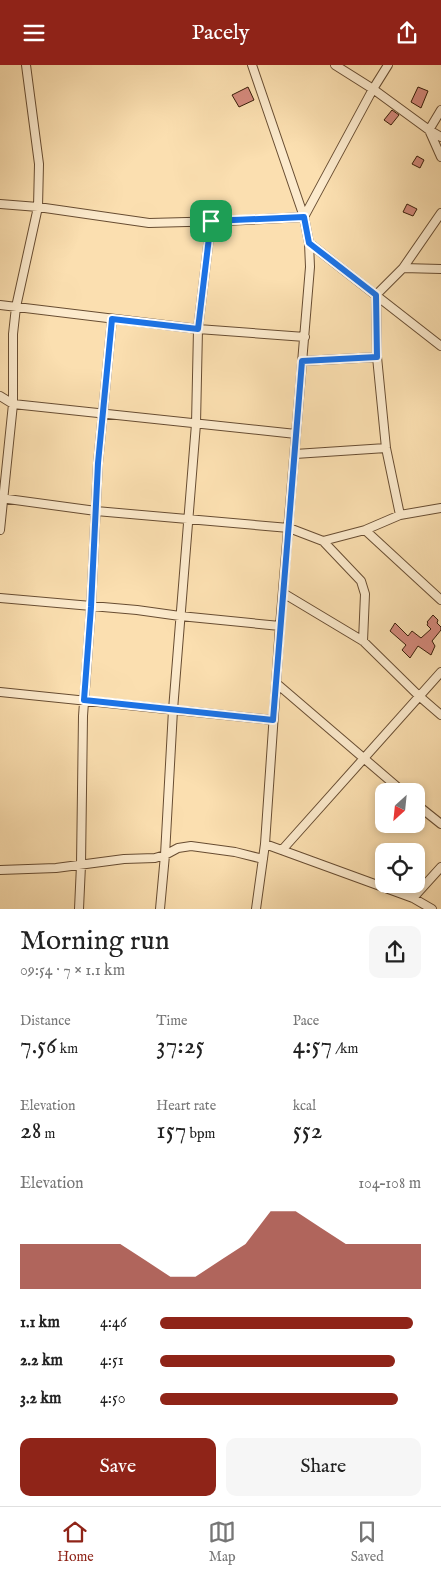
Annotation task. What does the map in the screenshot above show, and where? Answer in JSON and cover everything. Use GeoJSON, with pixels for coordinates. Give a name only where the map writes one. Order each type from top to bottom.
{"type":"FeatureCollection","features":[{"type":"Feature","properties":{"kind":"street"},"geometry":{"type":"LineString","coordinates":[[0,530],[13,404],[13,333],[16,307],[38,207],[39,164],[26,65]]}},
{"type":"Feature","properties":{"kind":"street"},"geometry":{"type":"LineString","coordinates":[[252,65],[304,217],[309,243],[310,267],[280,626],[265,844],[256,909]]}},
{"type":"Feature","properties":{"kind":"street"},"geometry":{"type":"LineString","coordinates":[[335,65],[441,137]]}},
{"type":"Feature","properties":{"kind":"street"},"geometry":{"type":"LineString","coordinates":[[304,217],[373,89],[388,65]]}},
{"type":"Feature","properties":{"kind":"street"},"geometry":{"type":"LineString","coordinates":[[429,130],[441,110]]}},
{"type":"Feature","properties":{"kind":"street"},"geometry":{"type":"LineString","coordinates":[[429,130],[441,157]]}},
{"type":"Feature","properties":{"kind":"street"},"geometry":{"type":"LineString","coordinates":[[0,204],[38,207],[149,223],[304,217]]}},
{"type":"Feature","properties":{"kind":"street"},"geometry":{"type":"LineString","coordinates":[[400,515],[386,448],[377,357],[376,295],[403,268],[441,213]]}},
{"type":"Feature","properties":{"kind":"street"},"geometry":{"type":"LineString","coordinates":[[160,909],[173,710],[196,424],[198,329],[211,221]]}},
{"type":"Feature","properties":{"kind":"street"},"geometry":{"type":"LineString","coordinates":[[309,243],[441,345]]}},
{"type":"Feature","properties":{"kind":"street"},"geometry":{"type":"LineString","coordinates":[[403,268],[441,269]]}},
{"type":"Feature","properties":{"kind":"street"},"geometry":{"type":"LineString","coordinates":[[0,305],[198,329],[305,337]]}},
{"type":"Feature","properties":{"kind":"street"},"geometry":{"type":"LineString","coordinates":[[78,909],[81,865],[83,716],[91,607],[98,463],[112,319]]}},
{"type":"Feature","properties":{"kind":"street"},"geometry":{"type":"LineString","coordinates":[[302,361],[377,357]]}},
{"type":"Feature","properties":{"kind":"street"},"geometry":{"type":"LineString","coordinates":[[0,396],[13,404]]}},
{"type":"Feature","properties":{"kind":"street"},"geometry":{"type":"LineString","coordinates":[[0,403],[296,434]]}},
{"type":"Feature","properties":{"kind":"street"},"geometry":{"type":"LineString","coordinates":[[295,454],[386,448]]}},
{"type":"Feature","properties":{"kind":"street"},"geometry":{"type":"LineString","coordinates":[[2,498],[96,511],[289,528],[323,541],[361,581],[365,594],[363,641]]}},
{"type":"Feature","properties":{"kind":"street"},"geometry":{"type":"LineString","coordinates":[[323,541],[365,530],[400,515],[441,508]]}},
{"type":"Feature","properties":{"kind":"street"},"geometry":{"type":"LineString","coordinates":[[365,530],[441,599]]}},
{"type":"Feature","properties":{"kind":"street"},"geometry":{"type":"LineString","coordinates":[[283,593],[363,641],[418,696],[441,715]]}},
{"type":"Feature","properties":{"kind":"street"},"geometry":{"type":"LineString","coordinates":[[0,598],[137,610],[280,626]]}},
{"type":"Feature","properties":{"kind":"street"},"geometry":{"type":"LineString","coordinates":[[282,850],[441,672]]}},
{"type":"Feature","properties":{"kind":"street"},"geometry":{"type":"LineString","coordinates":[[276,683],[393,783]]}},
{"type":"Feature","properties":{"kind":"street"},"geometry":{"type":"LineString","coordinates":[[0,692],[273,720]]}},
{"type":"Feature","properties":{"kind":"street"},"geometry":{"type":"LineString","coordinates":[[425,811],[441,824]]}},
{"type":"Feature","properties":{"kind":"street"},"geometry":{"type":"LineString","coordinates":[[265,844],[413,898],[432,909]]}},
{"type":"Feature","properties":{"kind":"street"},"geometry":{"type":"LineString","coordinates":[[0,870],[56,869],[124,859],[155,858],[178,848],[201,846],[263,859]]}},
{"type":"Feature","properties":{"kind":"street"},"geometry":{"type":"LineString","coordinates":[[413,898],[441,867]]}},
{"type":"Feature","properties":{"kind":"building"},"geometry":{"type":"Polygon","coordinates":[[[248,87],[254,100],[239,107],[232,95],[248,87]]]}},
{"type":"Feature","properties":{"kind":"building"},"geometry":{"type":"Polygon","coordinates":[[[418,87],[428,91],[421,108],[411,102],[418,87]]]}},
{"type":"Feature","properties":{"kind":"building"},"geometry":{"type":"Polygon","coordinates":[[[392,110],[399,115],[391,125],[384,120],[392,110]]]}},
{"type":"Feature","properties":{"kind":"building"},"geometry":{"type":"Polygon","coordinates":[[[417,156],[424,160],[420,168],[412,164],[417,156]]]}},
{"type":"Feature","properties":{"kind":"building"},"geometry":{"type":"Polygon","coordinates":[[[407,204],[417,209],[413,216],[403,212],[407,204]]]}},
{"type":"Feature","properties":{"kind":"building"},"geometry":{"type":"Polygon","coordinates":[[[433,615],[438,620],[437,623],[441,630],[432,641],[435,646],[431,655],[418,646],[410,658],[402,650],[406,645],[390,631],[395,623],[408,636],[412,631],[421,638],[431,629],[427,622],[433,615]]]}},
{"type":"Feature","properties":{"kind":"route"},"geometry":{"type":"LineString","coordinates":[[304,217],[309,243],[376,295],[377,357],[302,361],[273,720],[84,700],[91,607],[98,463],[112,319],[198,329],[211,221],[304,217]]}}]}
